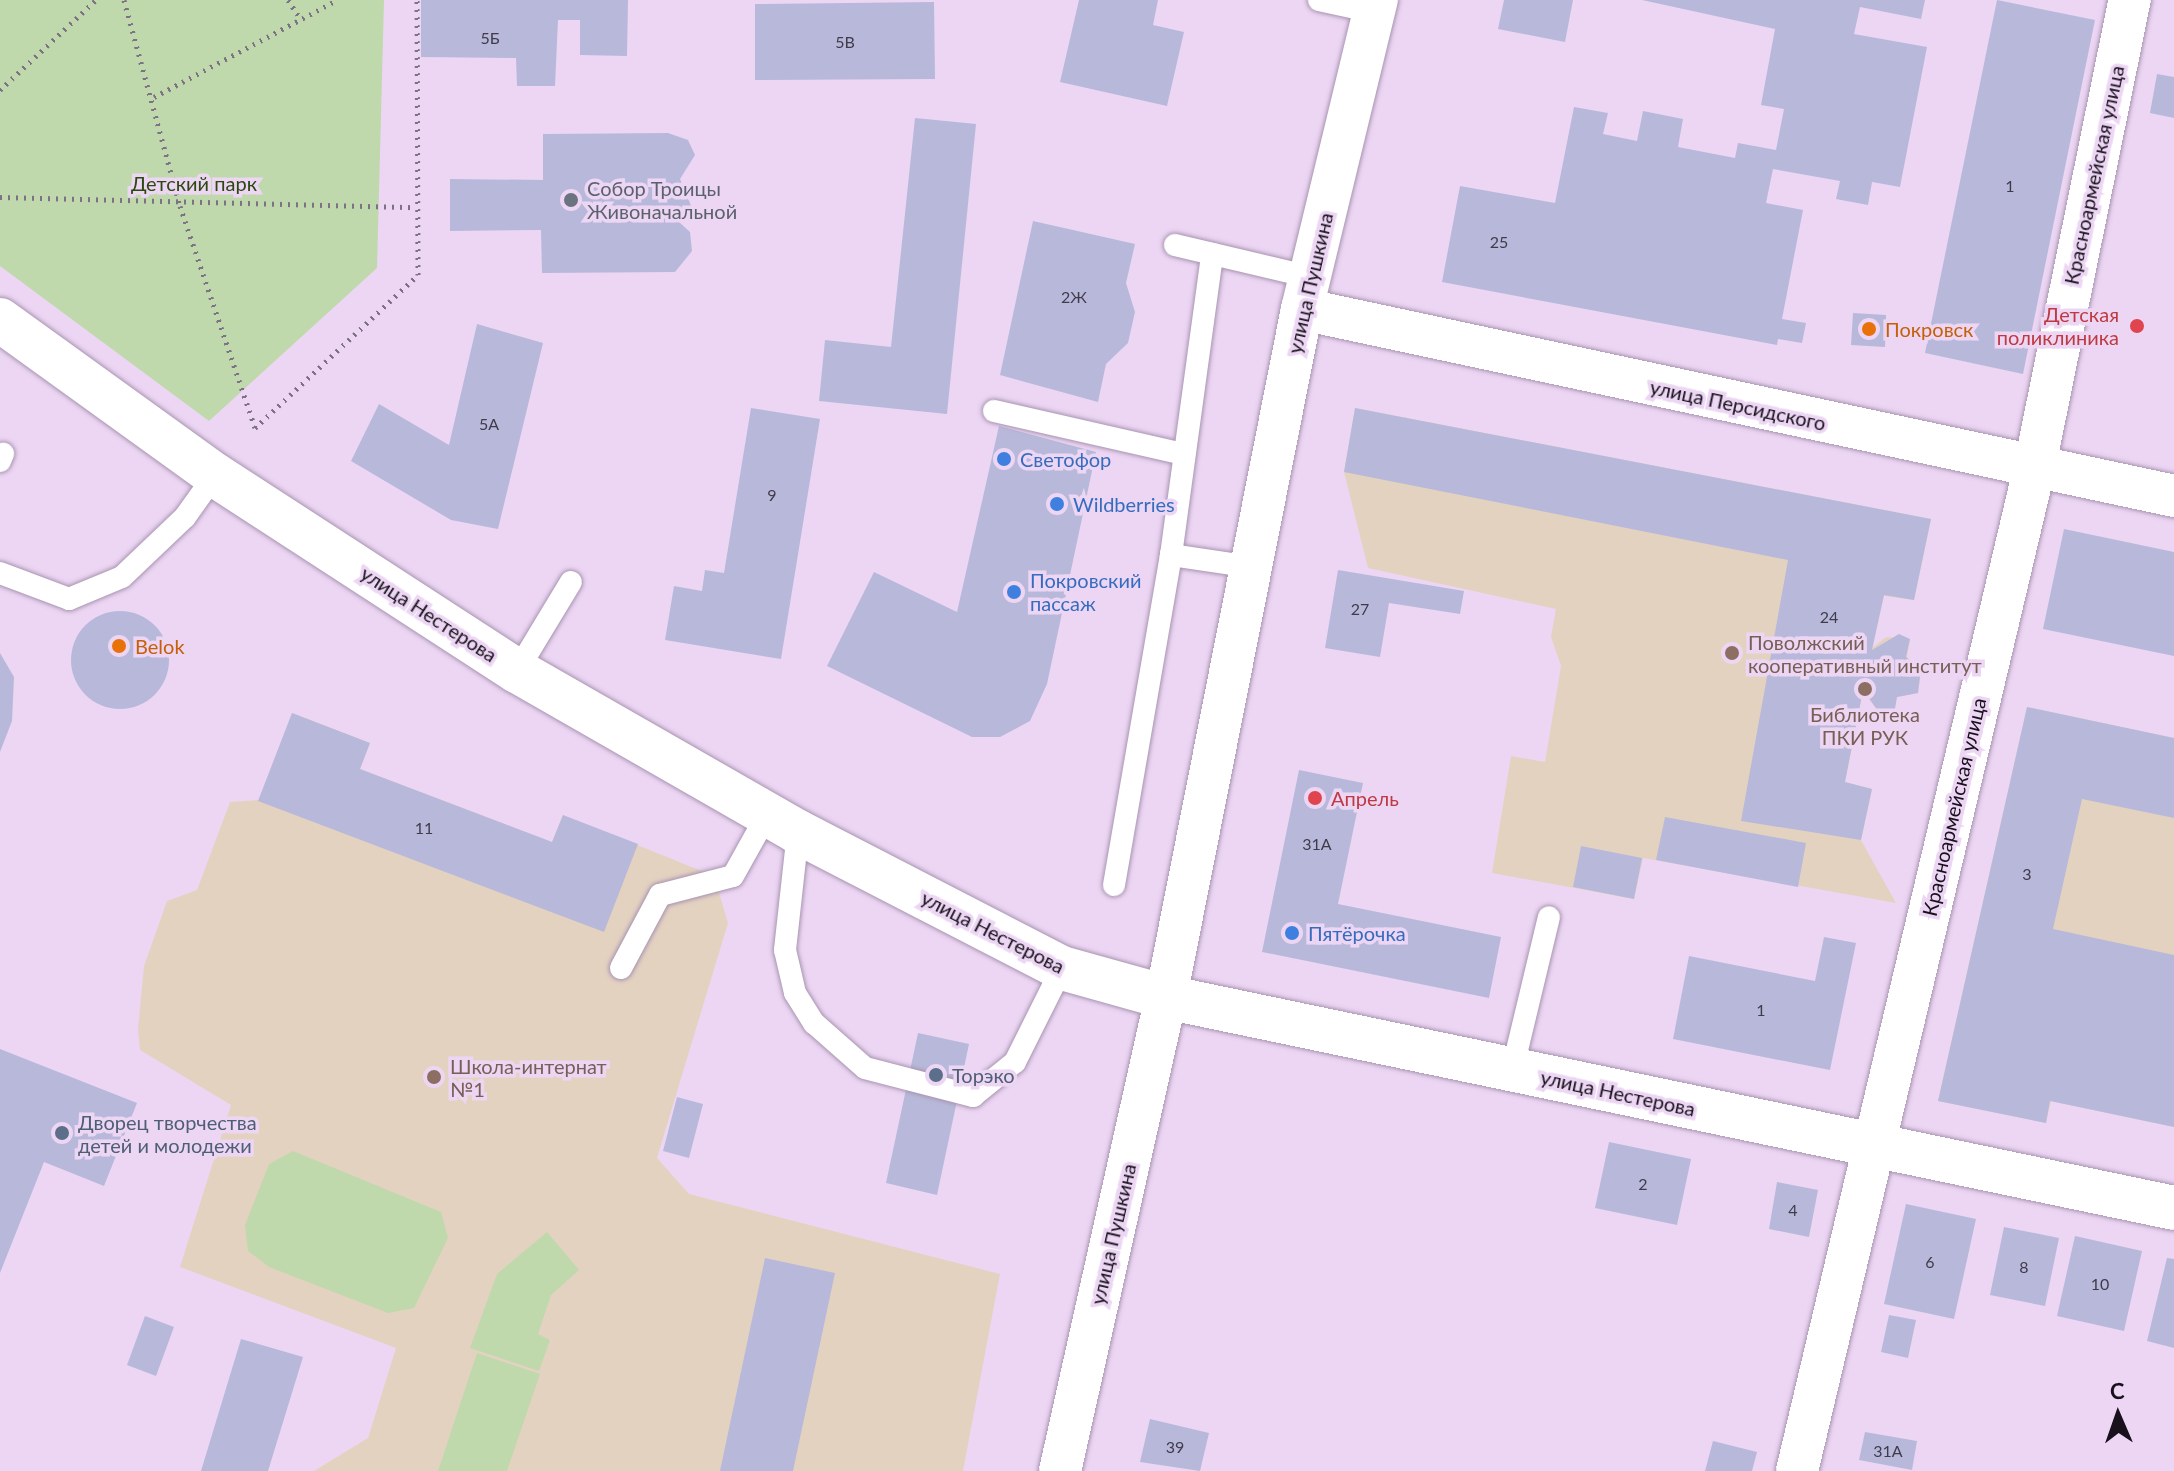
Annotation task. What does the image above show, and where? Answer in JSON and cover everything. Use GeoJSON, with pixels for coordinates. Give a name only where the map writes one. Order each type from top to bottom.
{"type":"FeatureCollection","features":[{"type":"Feature","properties":{"kind":"main road","name":"улица Нестерова"},"geometry":{"type":"LineString","coordinates":[[0,320],[215,475],[517,671],[783,823],[1062,968],[1166,997],[2174,1208]]}},
{"type":"Feature","properties":{"kind":"street","name":"Красноармейская улица"},"geometry":{"type":"LineString","coordinates":[[1797,1471],[2034,470],[2130,0]]}},
{"type":"Feature","properties":{"kind":"street","name":"улица Пушкина"},"geometry":{"type":"LineString","coordinates":[[1060,1471],[1166,997],[1306,293],[1376,6]]}},
{"type":"Feature","properties":{"kind":"street","name":"улица Персидского"},"geometry":{"type":"LineString","coordinates":[[1306,293],[2034,470],[2174,496]]}},
{"type":"Feature","properties":{"kind":"lane"},"geometry":{"type":"LineString","coordinates":[[1319,0],[1376,6]]}},
{"type":"Feature","properties":{"kind":"lane"},"geometry":{"type":"LineString","coordinates":[[1175,245],[1212,254],[1306,293]]}},
{"type":"Feature","properties":{"kind":"lane"},"geometry":{"type":"LineString","coordinates":[[1114,885],[1171,555],[1212,254]]}},
{"type":"Feature","properties":{"kind":"lane"},"geometry":{"type":"LineString","coordinates":[[994,411],[1184,454]]}},
{"type":"Feature","properties":{"kind":"lane"},"geometry":{"type":"LineString","coordinates":[[0,573],[69,599],[122,577],[215,475]]}},
{"type":"Feature","properties":{"kind":"lane"},"geometry":{"type":"LineString","coordinates":[[1171,555],[1252,567]]}},
{"type":"Feature","properties":{"kind":"lane"},"geometry":{"type":"LineString","coordinates":[[517,671],[571,582]]}},
{"type":"Feature","properties":{"kind":"lane"},"geometry":{"type":"LineString","coordinates":[[621,968],[660,895],[733,876],[783,823]]}},
{"type":"Feature","properties":{"kind":"lane"},"geometry":{"type":"LineString","coordinates":[[783,823],[785,950],[795,993],[814,1023],[865,1068],[973,1096],[1015,1062],[1062,968]]}},
{"type":"Feature","properties":{"kind":"lane"},"geometry":{"type":"LineString","coordinates":[[1512,1071],[1549,917]]}},
{"type":"Feature","properties":{"kind":"path"},"geometry":{"type":"LineString","coordinates":[[0,90],[96,0]]}},
{"type":"Feature","properties":{"kind":"path"},"geometry":{"type":"LineString","coordinates":[[124,0],[154,97],[180,206],[255,428],[418,275],[417,0]]}},
{"type":"Feature","properties":{"kind":"path"},"geometry":{"type":"LineString","coordinates":[[288,0],[301,19]]}},
{"type":"Feature","properties":{"kind":"path"},"geometry":{"type":"LineString","coordinates":[[154,97],[337,0]]}},
{"type":"Feature","properties":{"kind":"path"},"geometry":{"type":"LineString","coordinates":[[0,197],[180,206],[416,207]]}},
{"type":"Feature","properties":{"kind":"shaded area","name":"Поволжский кооперативный институт"},"geometry":{"type":"Polygon","coordinates":[[[1355,408],[1931,519],[1914,600],[1884,596],[1872,648],[1886,637],[1910,639],[1907,657],[1921,669],[1918,693],[1897,697],[1894,714],[1878,711],[1863,691],[1845,782],[1872,789],[1861,840],[1896,903],[1643,858],[1634,899],[1492,873],[1511,756],[1545,762],[1561,666],[1551,637],[1556,609],[1368,568],[1344,472],[1355,408]]]}},
{"type":"Feature","properties":{"kind":"shaded area"},"geometry":{"type":"Polygon","coordinates":[[[2027,707],[2174,738],[2174,1127],[2051,1101],[2046,1123],[1938,1101],[2027,707]]]}},
{"type":"Feature","properties":{"kind":"shaded area","name":"Школа-интернат №1"},"geometry":{"type":"Polygon","coordinates":[[[292,713],[370,743],[360,769],[552,842],[563,815],[714,876],[728,923],[657,1158],[689,1194],[1000,1274],[963,1471],[314,1471],[368,1438],[396,1348],[180,1267],[231,1105],[140,1050],[138,1029],[144,966],[167,901],[197,890],[230,802],[259,800],[292,713]]]}},
{"type":"Feature","properties":{"kind":"green space","name":"Детский парк"},"geometry":{"type":"Polygon","coordinates":[[[0,0],[384,0],[377,268],[209,421],[0,266],[0,0]]]}},
{"type":"Feature","properties":{"kind":"green space"},"geometry":{"type":"Polygon","coordinates":[[[293,1151],[441,1212],[448,1238],[414,1308],[388,1313],[269,1267],[248,1251],[245,1225],[269,1164],[293,1151]]]}},
{"type":"Feature","properties":{"kind":"green space"},"geometry":{"type":"Polygon","coordinates":[[[547,1232],[579,1270],[551,1295],[538,1334],[550,1340],[539,1371],[470,1348],[497,1274],[547,1232]]]}},
{"type":"Feature","properties":{"kind":"green space"},"geometry":{"type":"Polygon","coordinates":[[[477,1353],[540,1374],[507,1471],[438,1471],[477,1353]]]}},
{"type":"Feature","properties":{"kind":"building"},"geometry":{"type":"Polygon","coordinates":[[[421,0],[628,0],[627,56],[580,55],[580,20],[558,20],[555,86],[517,86],[516,58],[421,57],[421,0]]]}},
{"type":"Feature","properties":{"kind":"building"},"geometry":{"type":"Polygon","coordinates":[[[1079,0],[1158,0],[1153,25],[1184,32],[1167,106],[1060,82],[1079,0]]]}},
{"type":"Feature","properties":{"kind":"building"},"geometry":{"type":"Polygon","coordinates":[[[1504,0],[1573,0],[1565,42],[1498,29],[1504,0]]]}},
{"type":"Feature","properties":{"kind":"building"},"geometry":{"type":"Polygon","coordinates":[[[1642,0],[1925,0],[1921,19],[1860,7],[1854,34],[1927,47],[1900,187],[1872,182],[1868,205],[1836,199],[1840,181],[1773,169],[1766,203],[1803,210],[1782,319],[1806,323],[1802,343],[1778,339],[1777,345],[1442,282],[1460,186],[1555,203],[1574,107],[1608,113],[1603,134],[1637,141],[1643,111],[1683,119],[1678,147],[1735,158],[1738,143],[1776,150],[1784,109],[1761,105],[1775,29],[1642,0]]]}},
{"type":"Feature","properties":{"kind":"building"},"geometry":{"type":"Polygon","coordinates":[[[1997,0],[2095,20],[2023,374],[1925,353],[1997,0]]]}},
{"type":"Feature","properties":{"kind":"building"},"geometry":{"type":"Polygon","coordinates":[[[934,2],[935,79],[755,80],[755,4],[934,2]]]}},
{"type":"Feature","properties":{"kind":"building"},"geometry":{"type":"Polygon","coordinates":[[[2157,74],[2174,77],[2174,118],[2150,113],[2157,74]]]}},
{"type":"Feature","properties":{"kind":"building"},"geometry":{"type":"Polygon","coordinates":[[[915,118],[976,124],[947,414],[819,401],[825,340],[891,347],[915,118]]]}},
{"type":"Feature","properties":{"kind":"building","name":"Собор Троицы Живоначальной"},"geometry":{"type":"Polygon","coordinates":[[[668,133],[688,140],[695,155],[680,179],[692,208],[679,222],[690,232],[692,251],[675,272],[542,273],[541,230],[450,231],[450,179],[543,180],[543,134],[668,133]]]}},
{"type":"Feature","properties":{"kind":"building"},"geometry":{"type":"Polygon","coordinates":[[[1033,221],[1135,244],[1126,283],[1135,312],[1128,343],[1106,364],[1098,402],[1000,375],[1033,221]]]}},
{"type":"Feature","properties":{"kind":"building"},"geometry":{"type":"Polygon","coordinates":[[[1853,313],[1886,315],[1885,347],[1851,345],[1853,313]]]}},
{"type":"Feature","properties":{"kind":"building"},"geometry":{"type":"Polygon","coordinates":[[[477,324],[543,343],[498,529],[451,520],[351,461],[379,404],[449,445],[477,324]]]}},
{"type":"Feature","properties":{"kind":"building"},"geometry":{"type":"Polygon","coordinates":[[[751,408],[820,419],[781,659],[665,640],[674,586],[702,591],[705,570],[724,573],[751,408]]]}},
{"type":"Feature","properties":{"kind":"building"},"geometry":{"type":"Polygon","coordinates":[[[1355,408],[1931,519],[1914,600],[1884,595],[1872,650],[1899,634],[1910,639],[1906,657],[1921,669],[1918,693],[1897,697],[1894,714],[1878,711],[1863,690],[1845,782],[1872,789],[1861,840],[1741,821],[1788,560],[1344,472],[1355,408]]]}},
{"type":"Feature","properties":{"kind":"building","name":"Покровский пассаж"},"geometry":{"type":"Polygon","coordinates":[[[999,426],[1096,452],[1047,684],[1030,721],[1000,737],[972,737],[827,666],[874,572],[957,612],[999,426]]]}},
{"type":"Feature","properties":{"kind":"building"},"geometry":{"type":"Polygon","coordinates":[[[2064,529],[2174,552],[2174,656],[2043,629],[2064,529]]]}},
{"type":"Feature","properties":{"kind":"building"},"geometry":{"type":"Polygon","coordinates":[[[1338,570],[1464,591],[1460,614],[1389,603],[1380,657],[1325,648],[1338,570]]]}},
{"type":"Feature","properties":{"kind":"building"},"geometry":{"type":"Polygon","coordinates":[[[120,611],[139,615],[154,626],[165,641],[169,660],[165,679],[154,694],[139,705],[120,709],[101,705],[86,694],[75,679],[71,660],[75,641],[86,626],[101,615],[120,611]]]}},
{"type":"Feature","properties":{"kind":"building"},"geometry":{"type":"Polygon","coordinates":[[[0,653],[14,677],[12,721],[0,752],[0,653]]]}},
{"type":"Feature","properties":{"kind":"building"},"geometry":{"type":"Polygon","coordinates":[[[2027,707],[2174,738],[2174,818],[2082,799],[2053,929],[2174,955],[2174,1127],[2050,1101],[2046,1123],[1938,1101],[2027,707]]]}},
{"type":"Feature","properties":{"kind":"building"},"geometry":{"type":"Polygon","coordinates":[[[292,713],[370,743],[360,769],[552,842],[563,815],[638,844],[604,932],[258,801],[292,713]]]}},
{"type":"Feature","properties":{"kind":"building"},"geometry":{"type":"Polygon","coordinates":[[[1299,770],[1363,783],[1338,904],[1501,937],[1489,998],[1262,952],[1299,770]]]}},
{"type":"Feature","properties":{"kind":"building"},"geometry":{"type":"Polygon","coordinates":[[[1665,817],[1806,843],[1798,887],[1656,860],[1665,817]]]}},
{"type":"Feature","properties":{"kind":"building"},"geometry":{"type":"Polygon","coordinates":[[[1581,846],[1642,858],[1634,899],[1573,887],[1581,846]]]}},
{"type":"Feature","properties":{"kind":"building"},"geometry":{"type":"Polygon","coordinates":[[[1824,937],[1856,943],[1830,1070],[1673,1039],[1689,956],[1815,981],[1824,937]]]}},
{"type":"Feature","properties":{"kind":"building"},"geometry":{"type":"Polygon","coordinates":[[[918,1033],[969,1044],[937,1195],[886,1183],[918,1033]]]}},
{"type":"Feature","properties":{"kind":"building","name":"Дворец творчества детей и молодежи"},"geometry":{"type":"Polygon","coordinates":[[[0,1049],[137,1103],[104,1186],[44,1162],[0,1273],[0,1049]]]}},
{"type":"Feature","properties":{"kind":"building"},"geometry":{"type":"Polygon","coordinates":[[[677,1097],[703,1104],[689,1158],[663,1151],[677,1097]]]}},
{"type":"Feature","properties":{"kind":"building"},"geometry":{"type":"Polygon","coordinates":[[[1609,1142],[1691,1159],[1677,1225],[1595,1208],[1609,1142]]]}},
{"type":"Feature","properties":{"kind":"building"},"geometry":{"type":"Polygon","coordinates":[[[1777,1182],[1818,1190],[1809,1237],[1769,1229],[1777,1182]]]}},
{"type":"Feature","properties":{"kind":"building"},"geometry":{"type":"Polygon","coordinates":[[[1906,1204],[1976,1219],[1954,1319],[1884,1304],[1906,1204]]]}},
{"type":"Feature","properties":{"kind":"building"},"geometry":{"type":"Polygon","coordinates":[[[2004,1227],[2059,1238],[2045,1306],[1990,1295],[2004,1227]]]}},
{"type":"Feature","properties":{"kind":"building"},"geometry":{"type":"Polygon","coordinates":[[[2075,1236],[2142,1251],[2124,1331],[2057,1316],[2075,1236]]]}},
{"type":"Feature","properties":{"kind":"building"},"geometry":{"type":"Polygon","coordinates":[[[765,1258],[835,1273],[793,1471],[720,1471],[765,1258]]]}},
{"type":"Feature","properties":{"kind":"building"},"geometry":{"type":"Polygon","coordinates":[[[2167,1258],[2174,1259],[2174,1348],[2147,1341],[2167,1258]]]}},
{"type":"Feature","properties":{"kind":"building"},"geometry":{"type":"Polygon","coordinates":[[[1889,1315],[1916,1320],[1908,1358],[1881,1352],[1889,1315]]]}},
{"type":"Feature","properties":{"kind":"building"},"geometry":{"type":"Polygon","coordinates":[[[145,1316],[174,1327],[156,1376],[127,1365],[145,1316]]]}},
{"type":"Feature","properties":{"kind":"building"},"geometry":{"type":"Polygon","coordinates":[[[241,1339],[303,1357],[268,1471],[201,1471],[241,1339]]]}},
{"type":"Feature","properties":{"kind":"building"},"geometry":{"type":"Polygon","coordinates":[[[1150,1419],[1209,1433],[1200,1471],[1140,1462],[1150,1419]]]}},
{"type":"Feature","properties":{"kind":"building"},"geometry":{"type":"Polygon","coordinates":[[[1865,1432],[1917,1441],[1912,1470],[1859,1460],[1865,1432]]]}},
{"type":"Feature","properties":{"kind":"building"},"geometry":{"type":"Polygon","coordinates":[[[1713,1441],[1757,1452],[1752,1471],[1705,1471],[1713,1441]]]}},
{"type":"Feature","properties":{"kind":"place","name":"Собор Троицы Живоначальной"},"geometry":{"type":"Point","coordinates":[571,200]}},
{"type":"Feature","properties":{"kind":"place","name":"Детская поликлиника"},"geometry":{"type":"Point","coordinates":[2137,326]}},
{"type":"Feature","properties":{"kind":"place","name":"Покровск"},"geometry":{"type":"Point","coordinates":[1869,329]}},
{"type":"Feature","properties":{"kind":"place","name":"Светофор"},"geometry":{"type":"Point","coordinates":[1004,459]}},
{"type":"Feature","properties":{"kind":"place","name":"Wildberries"},"geometry":{"type":"Point","coordinates":[1057,504]}},
{"type":"Feature","properties":{"kind":"place","name":"Покровский пассаж"},"geometry":{"type":"Point","coordinates":[1014,592]}},
{"type":"Feature","properties":{"kind":"place","name":"Belok"},"geometry":{"type":"Point","coordinates":[119,646]}},
{"type":"Feature","properties":{"kind":"place","name":"Поволжский кооперативный институт"},"geometry":{"type":"Point","coordinates":[1732,653]}},
{"type":"Feature","properties":{"kind":"place","name":"Библиотека ПКИ РУК"},"geometry":{"type":"Point","coordinates":[1865,689]}},
{"type":"Feature","properties":{"kind":"place","name":"Апрель"},"geometry":{"type":"Point","coordinates":[1315,798]}},
{"type":"Feature","properties":{"kind":"place","name":"Пятёрочка"},"geometry":{"type":"Point","coordinates":[1292,933]}},
{"type":"Feature","properties":{"kind":"place","name":"Торэко"},"geometry":{"type":"Point","coordinates":[936,1075]}},
{"type":"Feature","properties":{"kind":"place","name":"Школа-интернат №1"},"geometry":{"type":"Point","coordinates":[434,1077]}},
{"type":"Feature","properties":{"kind":"place","name":"Дворец творчества детей и молодежи"},"geometry":{"type":"Point","coordinates":[62,1133]}}]}
